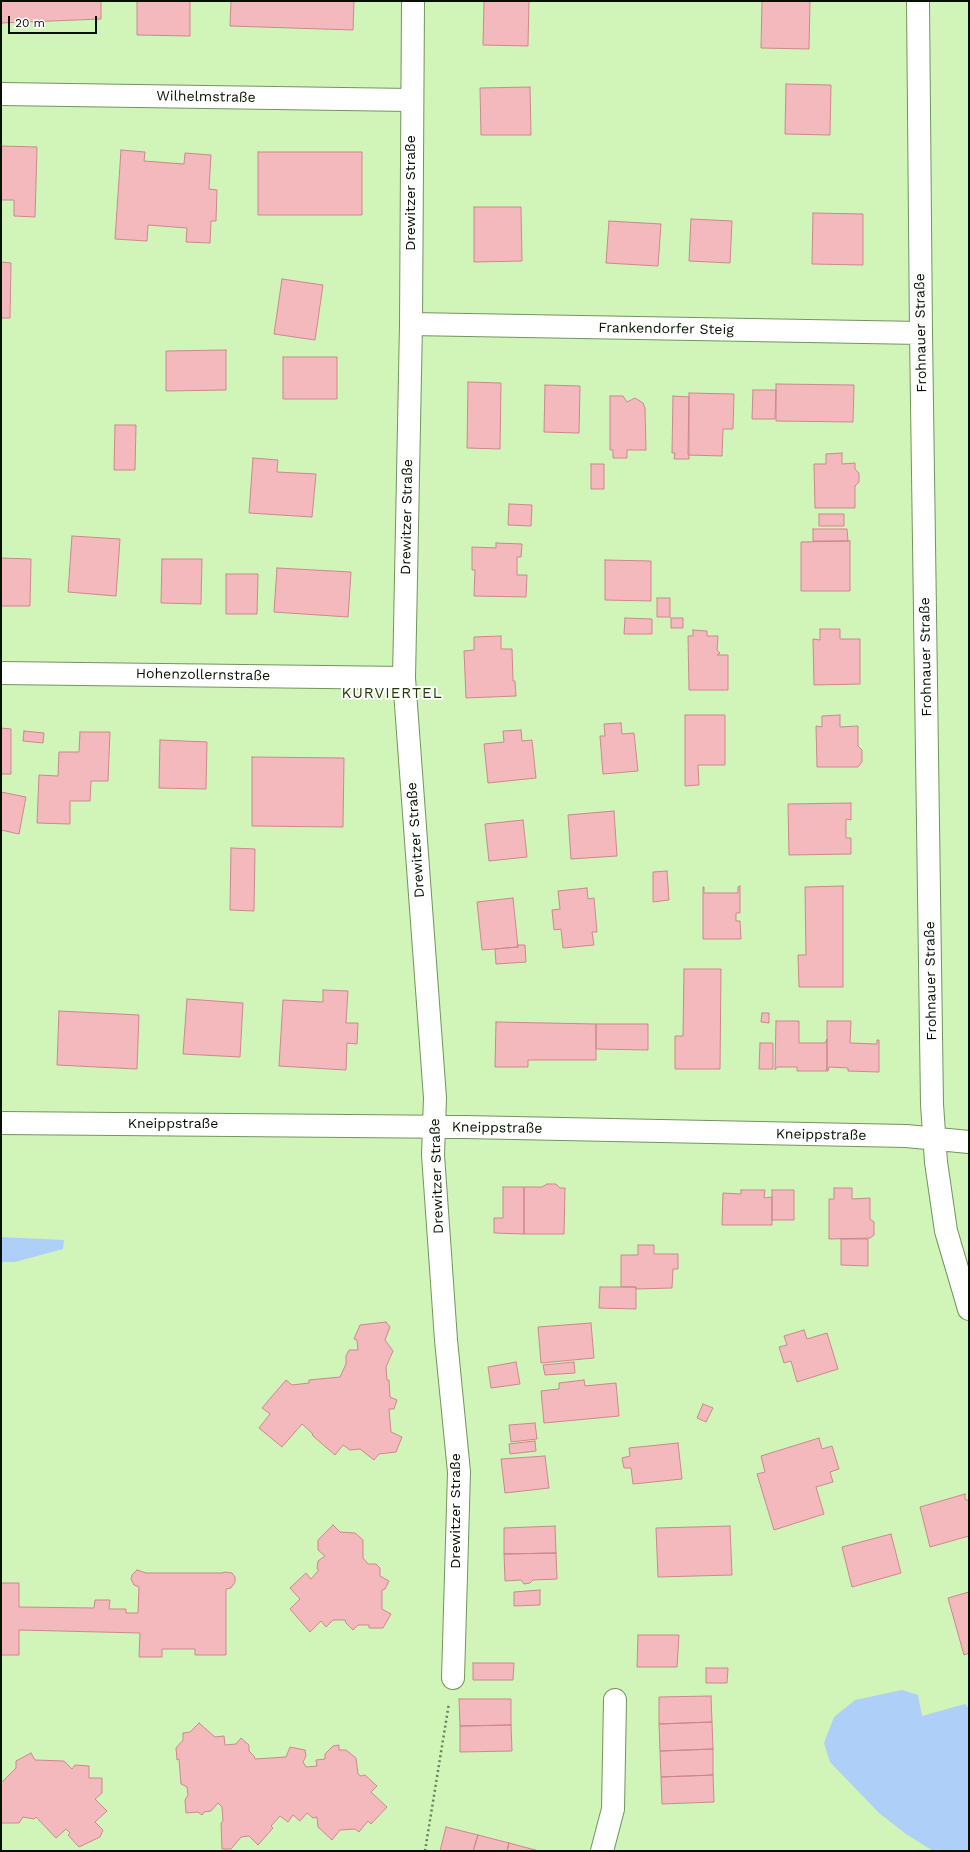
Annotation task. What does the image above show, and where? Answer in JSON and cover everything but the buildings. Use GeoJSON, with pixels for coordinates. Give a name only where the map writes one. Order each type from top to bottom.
{"type":"FeatureCollection","features":[{"type":"Feature","properties":{"kind":"street","name":"Drewitzer Straße"},"geometry":{"type":"LineString","coordinates":[[413,1],[411,100],[411,324],[404,678],[435,1098],[433,1155],[446,1340],[459,1472],[453,1678]]}},
{"type":"Feature","properties":{"kind":"street","name":"Frohnauer Straße"},"geometry":{"type":"LineString","coordinates":[[918,1],[921,333],[934,1139],[946,1231],[969,1309]]}},
{"type":"Feature","properties":{"kind":"street","name":"Wilhelmstraße"},"geometry":{"type":"LineString","coordinates":[[1,94],[411,100]]}},
{"type":"Feature","properties":{"kind":"street","name":"Frankendorfer Steig"},"geometry":{"type":"LineString","coordinates":[[411,324],[921,333]]}},
{"type":"Feature","properties":{"kind":"street","name":"Hohenzollernstraße"},"geometry":{"type":"LineString","coordinates":[[1,673],[404,678]]}},
{"type":"Feature","properties":{"kind":"street","name":"Kneippstraße"},"geometry":{"type":"LineString","coordinates":[[1,1123],[434,1127],[890,1136],[969,1142]]}},
{"type":"Feature","properties":{"kind":"street"},"geometry":{"type":"LineString","coordinates":[[602,1851],[613,1809],[615,1700]]}},
{"type":"Feature","properties":{"kind":"path"},"geometry":{"type":"LineString","coordinates":[[425,1851],[453,1678]]}},
{"type":"Feature","properties":{"kind":"water"},"geometry":{"type":"Polygon","coordinates":[[[1,1237],[64,1240],[63,1249],[15,1262],[3,1262],[1,1265],[1,1237]]]}},
{"type":"Feature","properties":{"kind":"water"},"geometry":{"type":"Polygon","coordinates":[[[902,1690],[918,1695],[922,1716],[965,1704],[969,1708],[969,1851],[933,1851],[906,1834],[879,1813],[830,1762],[824,1743],[834,1717],[855,1700],[902,1690]]]}},
{"type":"Feature","properties":{"kind":"district","name":"KURVIERTEL"},"geometry":{"type":"Point","coordinates":[392,694]}}]}
